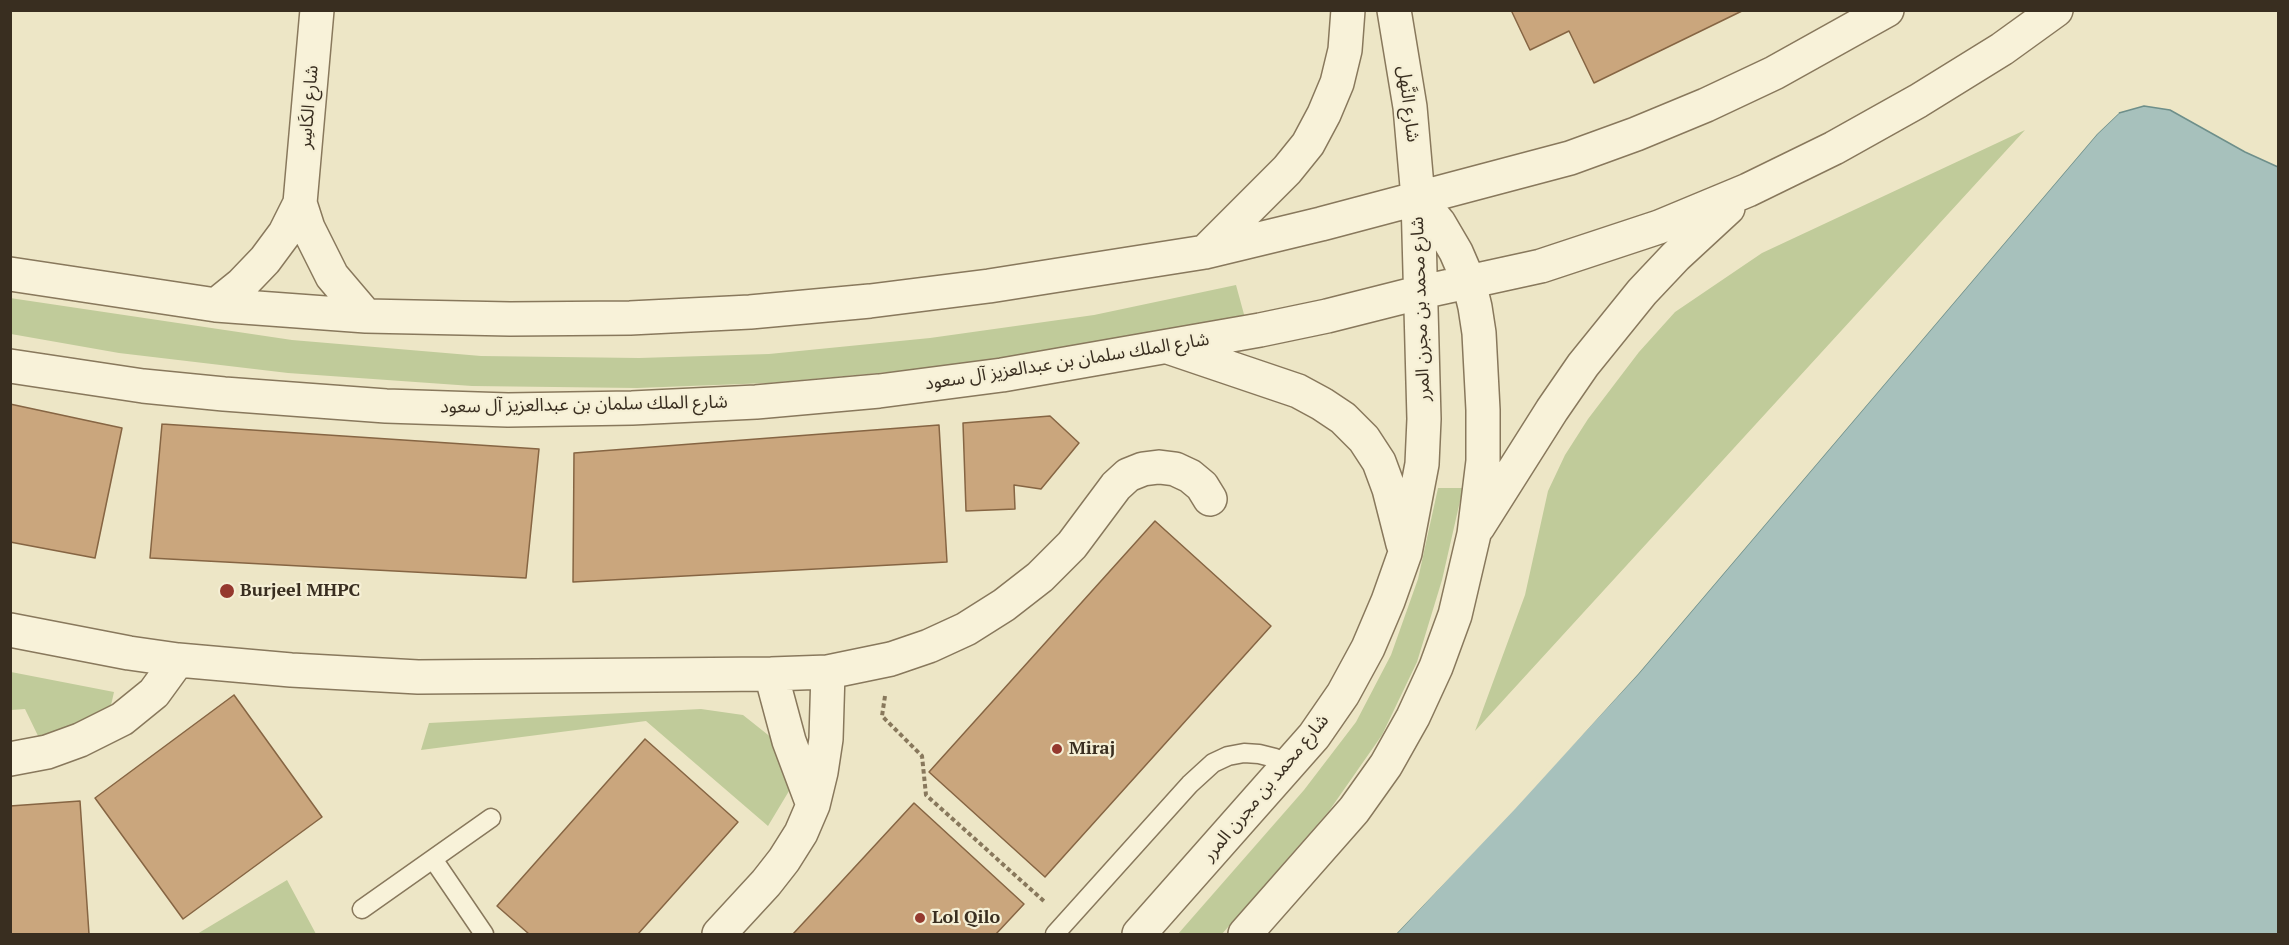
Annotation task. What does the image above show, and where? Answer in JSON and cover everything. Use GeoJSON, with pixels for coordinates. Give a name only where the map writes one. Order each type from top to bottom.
{"type":"FeatureCollection","features":[{"type":"Feature","properties":{"kind":"street","name":"شارع الكَاسِر"},"geometry":{"type":"LineString","coordinates":[[216,305],[242,284],[265,260],[285,233],[300,203],[317,10]]}},
{"type":"Feature","properties":{"kind":"street"},"geometry":{"type":"LineString","coordinates":[[1205,252],[1287,170],[1308,144],[1337,83],[1345,50],[1348,10]]}},
{"type":"Feature","properties":{"kind":"street","name":"شارع النَّهل"},"geometry":{"type":"LineString","coordinates":[[1394,10],[1410,106],[1418,198]]}},
{"type":"Feature","properties":{"kind":"street"},"geometry":{"type":"LineString","coordinates":[[10,274],[216,305],[366,316],[510,319],[630,318],[750,312],[870,301],[967,288],[1205,252],[1570,158],[1706,105],[1774,73],[1887,10]]}},
{"type":"Feature","properties":{"kind":"street","name":"شارع الملك سلمان بن عبدالعزيز آل سعود"},"geometry":{"type":"LineString","coordinates":[[10,366],[143,386],[386,406],[508,410],[632,408],[756,402],[879,391],[1002,375],[1305,321],[1541,266],[1659,228],[1748,190],[1834,148],[1918,101],[2002,49],[2056,10]]}},
{"type":"Feature","properties":{"kind":"street"},"geometry":{"type":"LineString","coordinates":[[1474,534],[1582,365],[1642,292],[1697,236],[1748,190]]}},
{"type":"Feature","properties":{"kind":"street","name":"شارع محمد بن مجرن المرر"},"geometry":{"type":"LineString","coordinates":[[1245,934],[1354,810],[1397,746],[1436,667],[1455,615],[1474,534],[1483,461],[1479,333],[1468,282],[1456,252],[1445,233],[1418,198]]}},
{"type":"Feature","properties":{"kind":"street","name":"شارع محمد بن مجرن المرر"},"geometry":{"type":"LineString","coordinates":[[1139,934],[1314,736],[1343,694],[1368,648],[1388,601],[1405,552],[1415,508],[1423,441],[1422,292],[1418,198]]}},
{"type":"Feature","properties":{"kind":"street","name":"شارع الكَاسِر"},"geometry":{"type":"LineString","coordinates":[[300,203],[308,228],[332,276],[366,316]]}},
{"type":"Feature","properties":{"kind":"street"},"geometry":{"type":"LineString","coordinates":[[1166,346],[1298,392],[1343,418],[1364,439],[1379,462],[1389,489],[1405,552]]}},
{"type":"Feature","properties":{"kind":"street"},"geometry":{"type":"LineString","coordinates":[[10,630],[178,660],[291,670],[418,677],[828,672],[891,660],[929,646],[966,629],[1004,605],[1040,577],[1072,544],[1116,486],[1128,476],[1143,469],[1159,467],[1175,469],[1190,476],[1202,486],[1210,499]]}},
{"type":"Feature","properties":{"kind":"street"},"geometry":{"type":"LineString","coordinates":[[10,759],[47,752],[80,740],[122,719],[154,693],[178,660]]}},
{"type":"Feature","properties":{"kind":"street"},"geometry":{"type":"LineString","coordinates":[[719,934],[784,860],[801,833],[813,805],[826,739],[828,672]]}},
{"type":"Feature","properties":{"kind":"street"},"geometry":{"type":"LineString","coordinates":[[771,674],[789,741],[813,805]]}},
{"type":"Feature","properties":{"kind":"lane"},"geometry":{"type":"LineString","coordinates":[[1061,928],[1190,784],[1213,763],[1228,756],[1251,753],[1275,758],[1289,766]]}},
{"type":"Feature","properties":{"kind":"lane"},"geometry":{"type":"LineString","coordinates":[[362,909],[491,818]]}},
{"type":"Feature","properties":{"kind":"lane"},"geometry":{"type":"LineString","coordinates":[[433,859],[484,934]]}},
{"type":"Feature","properties":{"kind":"path"},"geometry":{"type":"LineString","coordinates":[[891,660],[882,716],[922,756],[926,795],[1061,928]]}},
{"type":"Feature","properties":{"kind":"green space"},"geometry":{"type":"Polygon","coordinates":[[[2025,130],[1475,731],[1525,595],[1548,491],[1565,455],[1588,419],[1639,352],[1675,312],[1762,253],[2025,130]]]}},
{"type":"Feature","properties":{"kind":"green space"},"geometry":{"type":"Polygon","coordinates":[[[1236,285],[1245,318],[933,368],[769,383],[637,388],[472,386],[288,373],[119,353],[11,334],[10,298],[292,340],[481,356],[639,358],[769,354],[930,338],[1094,315],[1236,285]]]}},
{"type":"Feature","properties":{"kind":"green space"},"geometry":{"type":"Polygon","coordinates":[[[1438,488],[1463,488],[1442,580],[1417,662],[1382,735],[1329,811],[1222,934],[1178,934],[1304,790],[1356,722],[1391,655],[1418,579],[1438,488]]]}},
{"type":"Feature","properties":{"kind":"green space"},"geometry":{"type":"Polygon","coordinates":[[[11,672],[114,692],[108,719],[40,740],[25,709],[11,710],[11,672]]]}},
{"type":"Feature","properties":{"kind":"green space"},"geometry":{"type":"Polygon","coordinates":[[[701,709],[743,715],[777,742],[792,786],[768,826],[646,721],[421,750],[429,723],[701,709]]]}},
{"type":"Feature","properties":{"kind":"green space"},"geometry":{"type":"Polygon","coordinates":[[[287,880],[316,934],[197,934],[287,880]]]}},
{"type":"Feature","properties":{"kind":"water"},"geometry":{"type":"Polygon","coordinates":[[[2144,106],[2170,110],[2245,152],[2278,167],[2278,934],[1396,934],[1638,674],[2097,134],[2119,113],[2144,106]]]}},
{"type":"Feature","properties":{"kind":"pier"},"geometry":{"type":"Polygon","coordinates":[[[2117,110],[2119,113],[2097,134],[1638,674],[1515,809],[1396,934],[1393,934],[1635,672],[2095,132],[2117,110]]]}},
{"type":"Feature","properties":{"kind":"building"},"geometry":{"type":"Polygon","coordinates":[[[1511,10],[1744,10],[1594,83],[1569,31],[1530,50],[1511,10]]]}},
{"type":"Feature","properties":{"kind":"building"},"geometry":{"type":"Polygon","coordinates":[[[10,404],[122,428],[95,558],[10,542],[10,404]]]}},
{"type":"Feature","properties":{"kind":"building"},"geometry":{"type":"Polygon","coordinates":[[[1050,416],[1079,443],[1041,489],[1014,485],[1015,509],[966,511],[963,423],[1050,416]]]}},
{"type":"Feature","properties":{"kind":"building"},"geometry":{"type":"Polygon","coordinates":[[[162,424],[539,449],[526,578],[150,558],[162,424]]]}},
{"type":"Feature","properties":{"kind":"building"},"geometry":{"type":"Polygon","coordinates":[[[939,425],[947,562],[573,582],[574,453],[939,425]]]}},
{"type":"Feature","properties":{"kind":"building"},"geometry":{"type":"Polygon","coordinates":[[[1155,521],[1271,626],[1045,877],[929,772],[1155,521]]]}},
{"type":"Feature","properties":{"kind":"building"},"geometry":{"type":"Polygon","coordinates":[[[234,695],[322,817],[183,919],[95,798],[234,695]]]}},
{"type":"Feature","properties":{"kind":"building"},"geometry":{"type":"Polygon","coordinates":[[[645,739],[738,822],[638,934],[529,934],[497,906],[645,739]]]}},
{"type":"Feature","properties":{"kind":"building"},"geometry":{"type":"Polygon","coordinates":[[[80,801],[89,934],[10,934],[10,806],[80,801]]]}},
{"type":"Feature","properties":{"kind":"building"},"geometry":{"type":"Polygon","coordinates":[[[914,803],[1024,904],[996,934],[793,934],[914,803]]]}},
{"type":"Feature","properties":{"kind":"place","name":"Burjeel MHPC"},"geometry":{"type":"Point","coordinates":[227,591]}},
{"type":"Feature","properties":{"kind":"place","name":"Miraj"},"geometry":{"type":"Point","coordinates":[1057,749]}},
{"type":"Feature","properties":{"kind":"place","name":"Lol Qilo"},"geometry":{"type":"Point","coordinates":[920,918]}}]}
